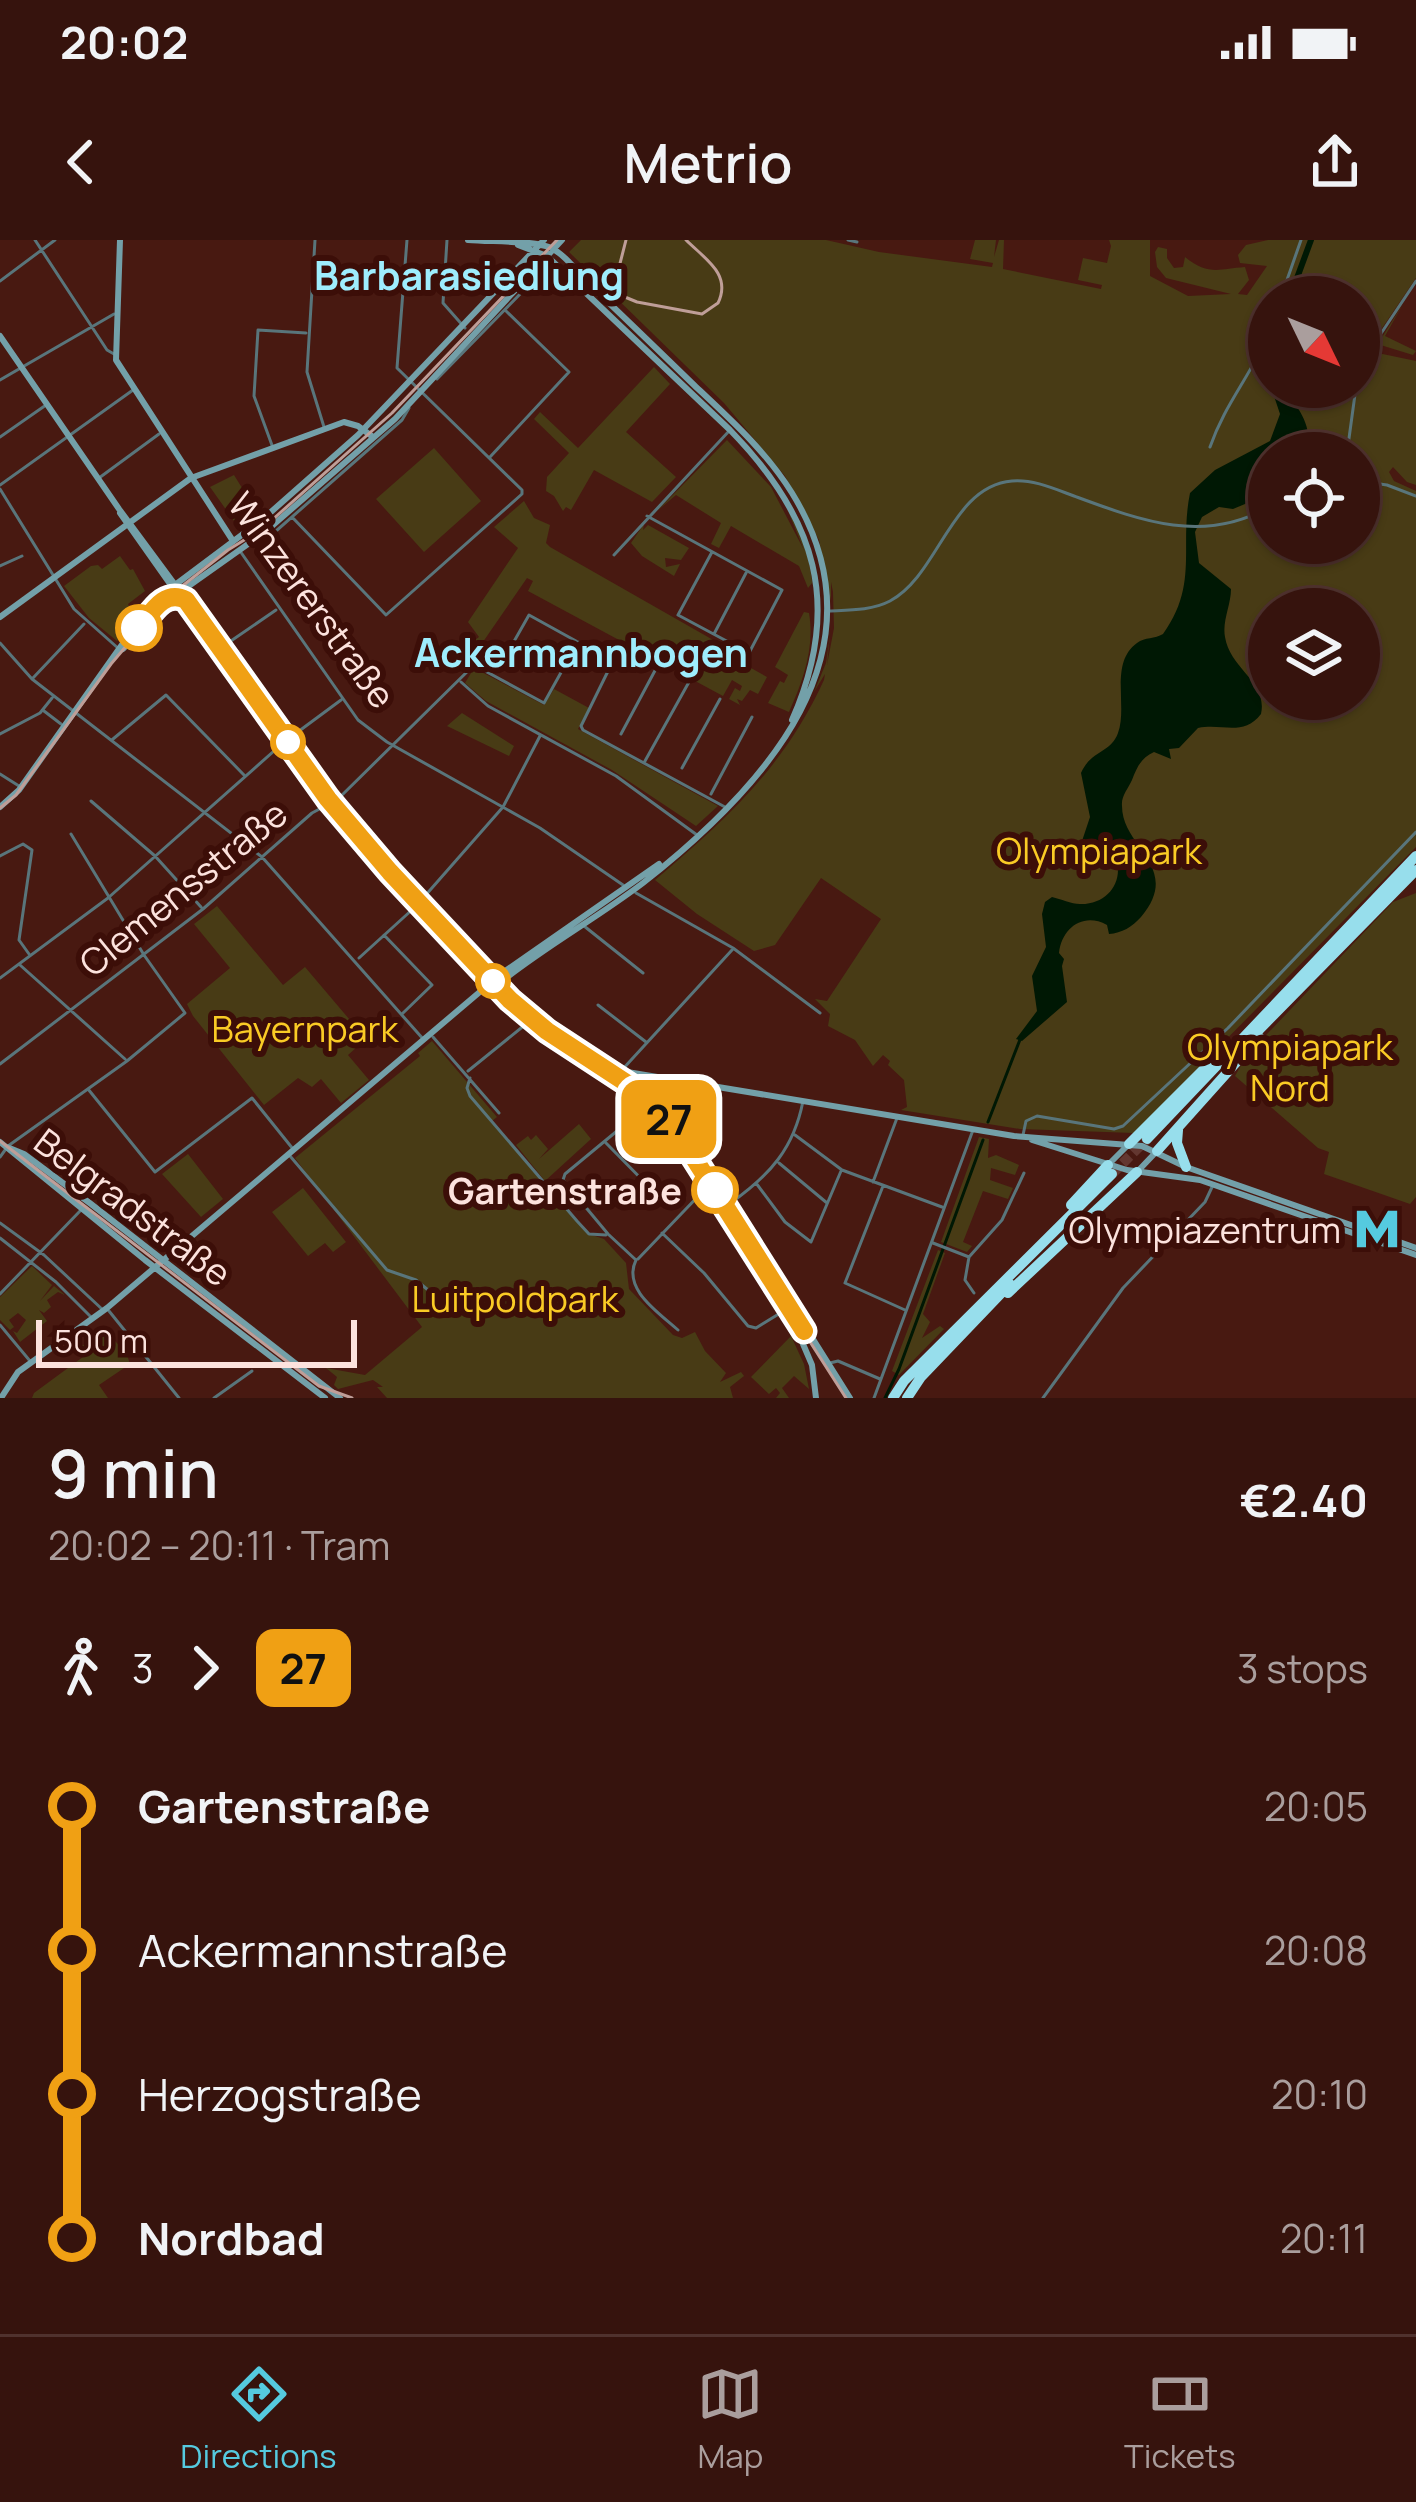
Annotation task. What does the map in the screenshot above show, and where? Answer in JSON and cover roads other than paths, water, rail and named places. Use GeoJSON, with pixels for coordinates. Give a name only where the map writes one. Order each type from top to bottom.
{"type":"FeatureCollection","features":[{"type":"Feature","properties":{"kind":"highway"},"geometry":{"type":"LineString","coordinates":[[1142,1145],[1178,1126],[1264,1021],[1416,856]]}},
{"type":"Feature","properties":{"kind":"highway"},"geometry":{"type":"LineString","coordinates":[[1142,1145],[1416,870]]}},
{"type":"Feature","properties":{"kind":"highway"},"geometry":{"type":"LineString","coordinates":[[1388,899],[1416,890]]}},
{"type":"Feature","properties":{"kind":"highway"},"geometry":{"type":"LineString","coordinates":[[1178,1126],[1177,1143],[1186,1166]]}},
{"type":"Feature","properties":{"kind":"highway"},"geometry":{"type":"LineString","coordinates":[[903,1398],[1010,1275],[1124,1170]]}},
{"type":"Feature","properties":{"kind":"highway"},"geometry":{"type":"LineString","coordinates":[[903,1398],[934,1358],[996,1302],[1124,1170]]}},
{"type":"Feature","properties":{"kind":"main road"},"geometry":{"type":"LineString","coordinates":[[114,354],[120,240]]}},
{"type":"Feature","properties":{"kind":"main road"},"geometry":{"type":"LineString","coordinates":[[468,240],[554,249],[733,428],[802,529],[824,611],[818,675],[801,712],[726,808],[668,860],[499,980]]}},
{"type":"Feature","properties":{"kind":"main road"},"geometry":{"type":"LineString","coordinates":[[236,545],[251,542],[287,519],[409,406],[562,240]]}},
{"type":"Feature","properties":{"kind":"main road"},"geometry":{"type":"LineString","coordinates":[[0,807],[65,727],[134,628],[236,545],[364,430],[540,246]]}},
{"type":"Feature","properties":{"kind":"main road"},"geometry":{"type":"LineString","coordinates":[[540,246],[733,428]]}},
{"type":"Feature","properties":{"kind":"main road"},"geometry":{"type":"LineString","coordinates":[[0,336],[326,805],[418,904],[546,1025],[616,1070],[664,1109],[730,1203],[850,1398]]}},
{"type":"Feature","properties":{"kind":"main road","name":"Winzererstraße"},"geometry":{"type":"LineString","coordinates":[[114,354],[236,545]]}},
{"type":"Feature","properties":{"kind":"main road"},"geometry":{"type":"LineString","coordinates":[[0,617],[191,478],[344,422],[374,437]]}},
{"type":"Feature","properties":{"kind":"main road"},"geometry":{"type":"LineString","coordinates":[[176,590],[335,801],[488,985],[527,1023],[647,1106],[680,1142],[806,1349],[816,1398]]}},
{"type":"Feature","properties":{"kind":"main road"},"geometry":{"type":"LineString","coordinates":[[1,1398],[6,1382],[105,1309],[488,985],[583,925],[629,888]]}},
{"type":"Feature","properties":{"kind":"main road"},"geometry":{"type":"LineString","coordinates":[[616,1070],[1023,1137],[1142,1145],[1214,1180],[1416,1252]]}},
{"type":"Feature","properties":{"kind":"main road"},"geometry":{"type":"LineString","coordinates":[[622,1089],[686,1081]]}},
{"type":"Feature","properties":{"kind":"main road"},"geometry":{"type":"LineString","coordinates":[[664,1109],[663,1096],[673,1082]]}},
{"type":"Feature","properties":{"kind":"main road"},"geometry":{"type":"LineString","coordinates":[[1023,1137],[1124,1170],[1214,1180]]}},
{"type":"Feature","properties":{"kind":"main road","name":"Belgradstraße"},"geometry":{"type":"LineString","coordinates":[[4,1144],[326,1398]]}},
{"type":"Feature","properties":{"kind":"main road","name":"Belgradstraße"},"geometry":{"type":"LineString","coordinates":[[4,1144],[24,1154],[338,1398]]}},
{"type":"Feature","properties":{"kind":"main road"},"geometry":{"type":"LineString","coordinates":[[1124,1170],[1142,1145]]}},
{"type":"Feature","properties":{"kind":"main road"},"geometry":{"type":"LineString","coordinates":[[1124,1170],[1142,1145]]}},
{"type":"Feature","properties":{"kind":"main road"},"geometry":{"type":"LineString","coordinates":[[1124,1170],[1121,1162],[1142,1145]]}},
{"type":"Feature","properties":{"kind":"main road"},"geometry":{"type":"LineString","coordinates":[[1124,1170],[1145,1154],[1142,1145]]}},
{"type":"Feature","properties":{"kind":"street","name":"Winzererstraße"},"geometry":{"type":"LineString","coordinates":[[35,240],[114,354]]}},
{"type":"Feature","properties":{"kind":"street"},"geometry":{"type":"LineString","coordinates":[[0,281],[55,240]]}},
{"type":"Feature","properties":{"kind":"street"},"geometry":{"type":"LineString","coordinates":[[315,240],[308,379],[325,429]]}},
{"type":"Feature","properties":{"kind":"street"},"geometry":{"type":"LineString","coordinates":[[407,240],[397,366],[522,492],[386,615],[287,519],[402,420],[409,406]]}},
{"type":"Feature","properties":{"kind":"street"},"geometry":{"type":"LineString","coordinates":[[447,240],[443,303],[465,328]]}},
{"type":"Feature","properties":{"kind":"street"},"geometry":{"type":"LineString","coordinates":[[848,240],[857,242]]}},
{"type":"Feature","properties":{"kind":"street"},"geometry":{"type":"LineString","coordinates":[[1288,276],[1301,240]]}},
{"type":"Feature","properties":{"kind":"street"},"geometry":{"type":"LineString","coordinates":[[1380,335],[1416,280]]}},
{"type":"Feature","properties":{"kind":"street"},"geometry":{"type":"LineString","coordinates":[[437,379],[506,310],[527,286],[524,281]]}},
{"type":"Feature","properties":{"kind":"street"},"geometry":{"type":"LineString","coordinates":[[489,458],[569,372],[506,310]]}},
{"type":"Feature","properties":{"kind":"street"},"geometry":{"type":"LineString","coordinates":[[0,380],[116,314]]}},
{"type":"Feature","properties":{"kind":"street"},"geometry":{"type":"LineString","coordinates":[[273,448],[254,396],[258,330],[308,333]]}},
{"type":"Feature","properties":{"kind":"street"},"geometry":{"type":"LineString","coordinates":[[1210,447],[1226,404],[1248,375]]}},
{"type":"Feature","properties":{"kind":"street"},"geometry":{"type":"LineString","coordinates":[[121,650],[86,623],[54,580],[32,550],[0,487],[134,390]]}},
{"type":"Feature","properties":{"kind":"street"},"geometry":{"type":"LineString","coordinates":[[0,437],[46,405]]}},
{"type":"Feature","properties":{"kind":"street"},"geometry":{"type":"LineString","coordinates":[[614,555],[733,428]]}},
{"type":"Feature","properties":{"kind":"street"},"geometry":{"type":"LineString","coordinates":[[98,478],[161,433]]}},
{"type":"Feature","properties":{"kind":"street"},"geometry":{"type":"LineString","coordinates":[[824,611],[872,608],[901,594],[969,505],[1004,482],[1036,483],[1137,519],[1181,527],[1248,516]]}},
{"type":"Feature","properties":{"kind":"street"},"geometry":{"type":"LineString","coordinates":[[1380,484],[1416,496]]}},
{"type":"Feature","properties":{"kind":"street"},"geometry":{"type":"LineString","coordinates":[[646,516],[782,590],[748,653],[678,615],[712,552]]}},
{"type":"Feature","properties":{"kind":"street","name":"Winzererstraße"},"geometry":{"type":"LineString","coordinates":[[236,545],[358,719],[393,745],[734,948],[820,1013]]}},
{"type":"Feature","properties":{"kind":"street"},"geometry":{"type":"LineString","coordinates":[[0,566],[22,556]]}},
{"type":"Feature","properties":{"kind":"street"},"geometry":{"type":"LineString","coordinates":[[713,635],[747,572]]}},
{"type":"Feature","properties":{"kind":"street"},"geometry":{"type":"LineString","coordinates":[[223,647],[278,609]]}},
{"type":"Feature","properties":{"kind":"street"},"geometry":{"type":"LineString","coordinates":[[500,666],[529,615],[614,662],[580,726],[645,763],[679,774],[726,808]]}},
{"type":"Feature","properties":{"kind":"street"},"geometry":{"type":"LineString","coordinates":[[32,679],[86,623]]}},
{"type":"Feature","properties":{"kind":"street","name":"Clemensstraße"},"geometry":{"type":"LineString","coordinates":[[0,1064],[335,801],[474,665],[544,703],[578,642]]}},
{"type":"Feature","properties":{"kind":"street"},"geometry":{"type":"LineString","coordinates":[[0,644],[32,679],[262,857],[402,1014],[468,1075],[499,1113]]}},
{"type":"Feature","properties":{"kind":"street"},"geometry":{"type":"LineString","coordinates":[[621,734],[658,665]]}},
{"type":"Feature","properties":{"kind":"street"},"geometry":{"type":"LineString","coordinates":[[460,680],[482,702],[616,776],[698,835]]}},
{"type":"Feature","properties":{"kind":"street"},"geometry":{"type":"LineString","coordinates":[[645,763],[689,682]]}},
{"type":"Feature","properties":{"kind":"street"},"geometry":{"type":"LineString","coordinates":[[113,740],[166,694],[246,776]]}},
{"type":"Feature","properties":{"kind":"street"},"geometry":{"type":"LineString","coordinates":[[0,733],[43,710],[54,696]]}},
{"type":"Feature","properties":{"kind":"street"},"geometry":{"type":"LineString","coordinates":[[0,978],[108,898],[282,744],[342,699]]}},
{"type":"Feature","properties":{"kind":"street"},"geometry":{"type":"LineString","coordinates":[[679,774],[720,699]]}},
{"type":"Feature","properties":{"kind":"street"},"geometry":{"type":"LineString","coordinates":[[43,710],[65,727]]}},
{"type":"Feature","properties":{"kind":"street"},"geometry":{"type":"LineString","coordinates":[[709,798],[752,717]]}},
{"type":"Feature","properties":{"kind":"street"},"geometry":{"type":"LineString","coordinates":[[356,960],[418,904],[503,807],[541,734]]}},
{"type":"Feature","properties":{"kind":"street"},"geometry":{"type":"LineString","coordinates":[[0,774],[20,787]]}},
{"type":"Feature","properties":{"kind":"street"},"geometry":{"type":"LineString","coordinates":[[91,801],[155,856],[202,909]]}},
{"type":"Feature","properties":{"kind":"street"},"geometry":{"type":"LineString","coordinates":[[1023,1137],[1026,1121],[1037,1116],[1114,1129],[1123,1126],[1228,1028],[1416,832]]}},
{"type":"Feature","properties":{"kind":"street"},"geometry":{"type":"LineString","coordinates":[[0,1157],[4,1144],[88,1090],[185,1013],[70,834]]}},
{"type":"Feature","properties":{"kind":"street"},"geometry":{"type":"LineString","coordinates":[[0,856],[22,844],[33,853],[20,940],[30,956]]}},
{"type":"Feature","properties":{"kind":"street"},"geometry":{"type":"LineString","coordinates":[[583,925],[643,973]]}},
{"type":"Feature","properties":{"kind":"street"},"geometry":{"type":"LineString","coordinates":[[384,935],[432,985],[402,1014]]}},
{"type":"Feature","properties":{"kind":"street"},"geometry":{"type":"LineString","coordinates":[[616,1070],[648,1043],[734,948]]}},
{"type":"Feature","properties":{"kind":"street"},"geometry":{"type":"LineString","coordinates":[[19,964],[127,1061]]}},
{"type":"Feature","properties":{"kind":"street"},"geometry":{"type":"LineString","coordinates":[[5,965],[10,971]]}},
{"type":"Feature","properties":{"kind":"street"},"geometry":{"type":"LineString","coordinates":[[598,1005],[648,1043]]}},
{"type":"Feature","properties":{"kind":"street"},"geometry":{"type":"LineString","coordinates":[[527,1023],[468,1075],[470,1096],[589,1234],[608,1234]]}},
{"type":"Feature","properties":{"kind":"street"},"geometry":{"type":"LineString","coordinates":[[88,1090],[155,1172],[252,1098],[387,1270],[416,1280],[458,1316]]}},
{"type":"Feature","properties":{"kind":"street"},"geometry":{"type":"LineString","coordinates":[[730,1203],[778,1162],[795,1135],[803,1099]]}},
{"type":"Feature","properties":{"kind":"street"},"geometry":{"type":"LineString","coordinates":[[636,1260],[564,1183],[565,1174],[647,1106]]}},
{"type":"Feature","properties":{"kind":"street"},"geometry":{"type":"LineString","coordinates":[[873,1182],[897,1116]]}},
{"type":"Feature","properties":{"kind":"street"},"geometry":{"type":"LineString","coordinates":[[874,1398],[974,1129]]}},
{"type":"Feature","properties":{"kind":"street"},"geometry":{"type":"LineString","coordinates":[[795,1135],[842,1170],[944,1207]]}},
{"type":"Feature","properties":{"kind":"street"},"geometry":{"type":"LineString","coordinates":[[605,1142],[667,1204]]}},
{"type":"Feature","properties":{"kind":"street"},"geometry":{"type":"LineString","coordinates":[[778,1162],[829,1203]]}},
{"type":"Feature","properties":{"kind":"street"},"geometry":{"type":"LineString","coordinates":[[756,1183],[785,1222],[811,1242],[842,1170]]}},
{"type":"Feature","properties":{"kind":"street"},"geometry":{"type":"LineString","coordinates":[[974,1293],[965,1280],[970,1257],[999,1224],[1024,1173]]}},
{"type":"Feature","properties":{"kind":"street"},"geometry":{"type":"LineString","coordinates":[[1043,1398],[1123,1288],[1205,1202],[1214,1180]]}},
{"type":"Feature","properties":{"kind":"street"},"geometry":{"type":"LineString","coordinates":[[678,1330],[632,1284],[631,1272],[636,1260],[707,1186]]}},
{"type":"Feature","properties":{"kind":"street"},"geometry":{"type":"LineString","coordinates":[[883,1186],[845,1283],[906,1310]]}},
{"type":"Feature","properties":{"kind":"street"},"geometry":{"type":"LineString","coordinates":[[0,1294],[83,1209]]}},
{"type":"Feature","properties":{"kind":"street"},"geometry":{"type":"LineString","coordinates":[[672,1210],[678,1215]]}},
{"type":"Feature","properties":{"kind":"street"},"geometry":{"type":"LineString","coordinates":[[0,1223],[105,1309],[179,1398]]}},
{"type":"Feature","properties":{"kind":"street"},"geometry":{"type":"LineString","coordinates":[[662,1233],[704,1273],[748,1327],[756,1328],[784,1310]]}},
{"type":"Feature","properties":{"kind":"street"},"geometry":{"type":"LineString","coordinates":[[0,1238],[32,1261],[92,1318]]}},
{"type":"Feature","properties":{"kind":"street"},"geometry":{"type":"LineString","coordinates":[[931,1242],[970,1257]]}},
{"type":"Feature","properties":{"kind":"street"},"geometry":{"type":"LineString","coordinates":[[0,1325],[31,1362]]}},
{"type":"Feature","properties":{"kind":"street"},"geometry":{"type":"LineString","coordinates":[[830,1363],[838,1361],[882,1380]]}},
{"type":"Feature","properties":{"kind":"street"},"geometry":{"type":"LineString","coordinates":[[214,1398],[252,1371]]}},
{"type":"Feature","properties":{"kind":"waterway"},"geometry":{"type":"LineString","coordinates":[[1298,276],[1311,240]]}},
{"type":"Feature","properties":{"kind":"waterway"},"geometry":{"type":"LineString","coordinates":[[988,1122],[1021,1037]]}},
{"type":"Feature","properties":{"kind":"waterway"},"geometry":{"type":"LineString","coordinates":[[885,1398],[983,1140]]}},
{"type":"Feature","properties":{"kind":"tunnel"},"geometry":{"type":"LineString","coordinates":[[1112,1174],[1147,1139]]}},
{"type":"Feature","properties":{"kind":"tram line"},"geometry":{"type":"LineString","coordinates":[[0,808],[16,795],[111,664],[167,598],[262,529],[392,413],[557,240]]}},
{"type":"Feature","properties":{"kind":"tram line"},"geometry":{"type":"LineString","coordinates":[[626,240],[615,283],[620,295],[702,314],[718,303],[722,284],[714,268],[686,240]]}},
{"type":"Feature","properties":{"kind":"tram line","name":"27"},"geometry":{"type":"LineString","coordinates":[[139,628],[166,598],[186,600],[328,799],[390,872],[510,1000],[547,1031],[634,1088],[680,1132],[804,1331],[715,1190]]}},
{"type":"Feature","properties":{"kind":"tram line"},"geometry":{"type":"LineString","coordinates":[[162,604],[174,598],[187,604],[325,798],[462,953],[529,1018],[632,1090],[670,1123],[846,1398]]}},
{"type":"Feature","properties":{"kind":"tram line"},"geometry":{"type":"LineString","coordinates":[[0,1141],[319,1386],[352,1398]]}},
{"type":"Feature","properties":{"kind":"place","name":"Gartenstraße"},"geometry":{"type":"Point","coordinates":[715,1190]}},
{"type":"Feature","properties":{"kind":"place","name":"Olympiazentrum"},"geometry":{"type":"Point","coordinates":[1377,1229]}},
{"type":"Feature","properties":{"kind":"district","name":"Barbarasiedlung"},"geometry":{"type":"Point","coordinates":[469,275]}},
{"type":"Feature","properties":{"kind":"district","name":"Ackermannbogen"},"geometry":{"type":"Point","coordinates":[581,652]}},
{"type":"Feature","properties":{"kind":"park label","name":"Olympiapark"},"geometry":{"type":"Point","coordinates":[1099,850]}},
{"type":"Feature","properties":{"kind":"park label","name":"Bayernpark"},"geometry":{"type":"Point","coordinates":[305,1028]}},
{"type":"Feature","properties":{"kind":"park label","name":"Olympiapark Nord"},"geometry":{"type":"Point","coordinates":[1290,1066]}},
{"type":"Feature","properties":{"kind":"park label","name":"Luitpoldpark"},"geometry":{"type":"Point","coordinates":[515,1298]}}]}
